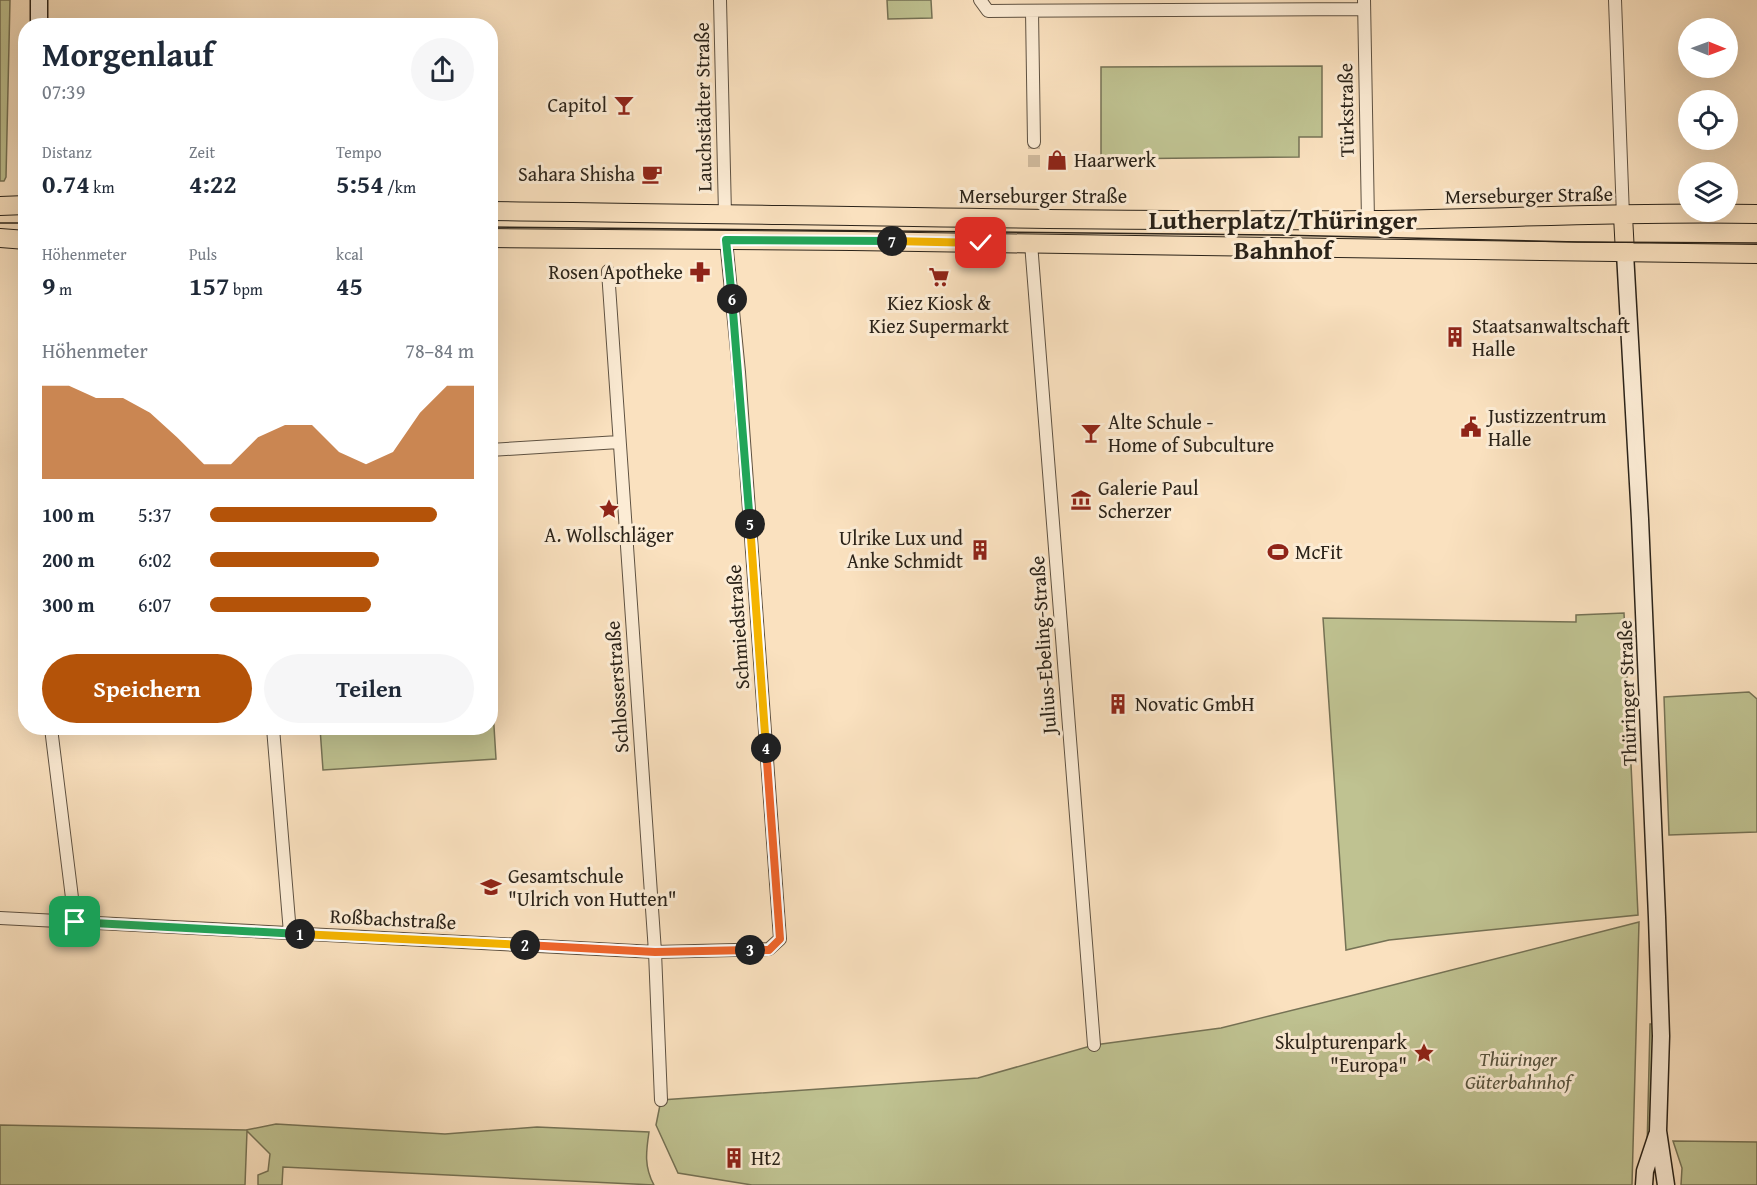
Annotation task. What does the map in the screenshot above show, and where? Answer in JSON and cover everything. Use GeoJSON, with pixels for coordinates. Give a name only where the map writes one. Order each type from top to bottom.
{"type":"FeatureCollection","features":[{"type":"Feature","properties":{"kind":"main road"},"geometry":{"type":"LineString","coordinates":[[0,206],[18,205]]}},
{"type":"Feature","properties":{"kind":"main road","name":"Merseburger Straße"},"geometry":{"type":"LineString","coordinates":[[498,212],[1368,220],[1623,216],[1669,212],[1757,214]]}},
{"type":"Feature","properties":{"kind":"main road"},"geometry":{"type":"LineString","coordinates":[[725,214],[726,240]]}},
{"type":"Feature","properties":{"kind":"main road"},"geometry":{"type":"LineString","coordinates":[[1623,216],[1625,254]]}},
{"type":"Feature","properties":{"kind":"main road"},"geometry":{"type":"LineString","coordinates":[[0,238],[18,239]]}},
{"type":"Feature","properties":{"kind":"main road"},"geometry":{"type":"LineString","coordinates":[[498,238],[1032,243],[1625,254],[1757,254]]}},
{"type":"Feature","properties":{"kind":"street"},"geometry":{"type":"LineString","coordinates":[[39,0],[39,18]]}},
{"type":"Feature","properties":{"kind":"street","name":"Lauchstädter Straße"},"geometry":{"type":"LineString","coordinates":[[720,0],[725,214]]}},
{"type":"Feature","properties":{"kind":"street"},"geometry":{"type":"LineString","coordinates":[[980,0],[988,11],[1032,11],[1084,6],[1364,4]]}},
{"type":"Feature","properties":{"kind":"street"},"geometry":{"type":"LineString","coordinates":[[1615,0],[1623,216]]}},
{"type":"Feature","properties":{"kind":"street","name":"Türkstraße"},"geometry":{"type":"LineString","coordinates":[[1364,4],[1368,220]]}},
{"type":"Feature","properties":{"kind":"street"},"geometry":{"type":"LineString","coordinates":[[1032,11],[1034,142]]}},
{"type":"Feature","properties":{"kind":"street","name":"Schmiedstraße"},"geometry":{"type":"LineString","coordinates":[[726,240],[741,396],[780,939]]}},
{"type":"Feature","properties":{"kind":"street","name":"Julius-Ebeling-Straße"},"geometry":{"type":"LineString","coordinates":[[1032,243],[1094,1045]]}},
{"type":"Feature","properties":{"kind":"street","name":"Thüringer Straße"},"geometry":{"type":"LineString","coordinates":[[1625,254],[1640,519],[1658,928],[1661,1036],[1658,1131],[1666,1185]]}},
{"type":"Feature","properties":{"kind":"street","name":"Schlosserstraße"},"geometry":{"type":"LineString","coordinates":[[608,271],[655,952],[661,1100]]}},
{"type":"Feature","properties":{"kind":"street"},"geometry":{"type":"LineString","coordinates":[[498,450],[619,442]]}},
{"type":"Feature","properties":{"kind":"street"},"geometry":{"type":"LineString","coordinates":[[52,735],[75,922]]}},
{"type":"Feature","properties":{"kind":"street"},"geometry":{"type":"LineString","coordinates":[[274,735],[290,933]]}},
{"type":"Feature","properties":{"kind":"street","name":"Roßbachstraße"},"geometry":{"type":"LineString","coordinates":[[0,918],[655,952],[769,950],[780,939]]}},
{"type":"Feature","properties":{"kind":"street","name":"Thüringer Straße"},"geometry":{"type":"LineString","coordinates":[[1644,1185],[1645,1171],[1658,1131]]}},
{"type":"Feature","properties":{"kind":"green space"},"geometry":{"type":"Polygon","coordinates":[[[0,0],[10,0],[6,177],[4,181],[0,181],[0,0]]]}},
{"type":"Feature","properties":{"kind":"green space"},"geometry":{"type":"Polygon","coordinates":[[[887,0],[931,0],[932,18],[888,19],[887,0]]]}},
{"type":"Feature","properties":{"kind":"green space"},"geometry":{"type":"Polygon","coordinates":[[[1322,66],[1322,137],[1299,137],[1299,157],[1101,159],[1101,67],[1322,66]]]}},
{"type":"Feature","properties":{"kind":"green space"},"geometry":{"type":"Polygon","coordinates":[[[1624,613],[1638,915],[1389,940],[1346,950],[1323,618],[1576,622],[1576,615],[1624,613]]]}},
{"type":"Feature","properties":{"kind":"green space"},"geometry":{"type":"Polygon","coordinates":[[[1749,692],[1757,699],[1757,832],[1669,835],[1664,697],[1749,692]]]}},
{"type":"Feature","properties":{"kind":"green space"},"geometry":{"type":"Polygon","coordinates":[[[320,735],[495,735],[496,759],[323,770],[320,735]]]}},
{"type":"Feature","properties":{"kind":"green space","name":"Thüringer Güterbahnhof"},"geometry":{"type":"Polygon","coordinates":[[[1639,922],[1632,1185],[752,1185],[678,1173],[656,1125],[661,1100],[978,1078],[1094,1045],[1221,1028],[1639,922]]]}},
{"type":"Feature","properties":{"kind":"green space"},"geometry":{"type":"Polygon","coordinates":[[[1650,1024],[1654,1024],[1651,1138],[1647,1149],[1650,1024]]]}},
{"type":"Feature","properties":{"kind":"green space"},"geometry":{"type":"Polygon","coordinates":[[[276,1124],[445,1134],[537,1127],[649,1132],[647,1159],[654,1185],[283,1167],[282,1185],[258,1185],[258,1175],[268,1171],[270,1154],[247,1131],[245,1185],[0,1185],[0,1125],[246,1130],[276,1124]]]}},
{"type":"Feature","properties":{"kind":"green space"},"geometry":{"type":"Polygon","coordinates":[[[1673,1141],[1757,1142],[1757,1185],[1681,1185],[1682,1168],[1673,1141]]]}},
{"type":"Feature","properties":{"kind":"tunnel"},"geometry":{"type":"LineString","coordinates":[[1034,142],[1034,167]]}},
{"type":"Feature","properties":{"kind":"tram line"},"geometry":{"type":"LineString","coordinates":[[0,223],[18,223]]}},
{"type":"Feature","properties":{"kind":"tram line"},"geometry":{"type":"LineString","coordinates":[[498,227],[1278,235],[1577,242],[1757,243]]}},
{"type":"Feature","properties":{"kind":"place","name":"Capitol"},"geometry":{"type":"Point","coordinates":[624,105]}},
{"type":"Feature","properties":{"kind":"place","name":"Haarwerk"},"geometry":{"type":"Point","coordinates":[1057,160]}},
{"type":"Feature","properties":{"kind":"place","name":"Sahara Shisha"},"geometry":{"type":"Point","coordinates":[652,174]}},
{"type":"Feature","properties":{"kind":"place","name":"Rosen Apotheke"},"geometry":{"type":"Point","coordinates":[700,272]}},
{"type":"Feature","properties":{"kind":"place","name":"Kiez Kiosk & Kiez Supermarkt"},"geometry":{"type":"Point","coordinates":[939,277]}},
{"type":"Feature","properties":{"kind":"place","name":"Staatsanwaltschaft Halle"},"geometry":{"type":"Point","coordinates":[1455,337]}},
{"type":"Feature","properties":{"kind":"place","name":"Justizzentrum Halle"},"geometry":{"type":"Point","coordinates":[1471,427]}},
{"type":"Feature","properties":{"kind":"place","name":"Alte Schule - Home of Subculture"},"geometry":{"type":"Point","coordinates":[1091,433]}},
{"type":"Feature","properties":{"kind":"place","name":"Galerie Paul Scherzer"},"geometry":{"type":"Point","coordinates":[1081,500]}},
{"type":"Feature","properties":{"kind":"place","name":"A. Wollschläger"},"geometry":{"type":"Point","coordinates":[609,509]}},
{"type":"Feature","properties":{"kind":"place","name":"Ulrike Lux und Anke Schmidt"},"geometry":{"type":"Point","coordinates":[980,550]}},
{"type":"Feature","properties":{"kind":"place","name":"McFit"},"geometry":{"type":"Point","coordinates":[1278,552]}},
{"type":"Feature","properties":{"kind":"place","name":"Novatic GmbH"},"geometry":{"type":"Point","coordinates":[1118,704]}},
{"type":"Feature","properties":{"kind":"place","name":"Gesamtschule \"Ulrich von Hutten\""},"geometry":{"type":"Point","coordinates":[491,887]}},
{"type":"Feature","properties":{"kind":"place","name":"Skulpturenpark \"Europa\""},"geometry":{"type":"Point","coordinates":[1424,1053]}},
{"type":"Feature","properties":{"kind":"place","name":"Ht2"},"geometry":{"type":"Point","coordinates":[734,1158]}},
{"type":"Feature","properties":{"kind":"district","name":"Lutherplatz/Thüringer Bahnhof"},"geometry":{"type":"Point","coordinates":[1283,235]}},
{"type":"Feature","properties":{"kind":"route"},"geometry":{"type":"LineString","coordinates":[[75,922],[655,952],[769,950],[780,939],[739,372],[726,240],[981,243]]}}]}
